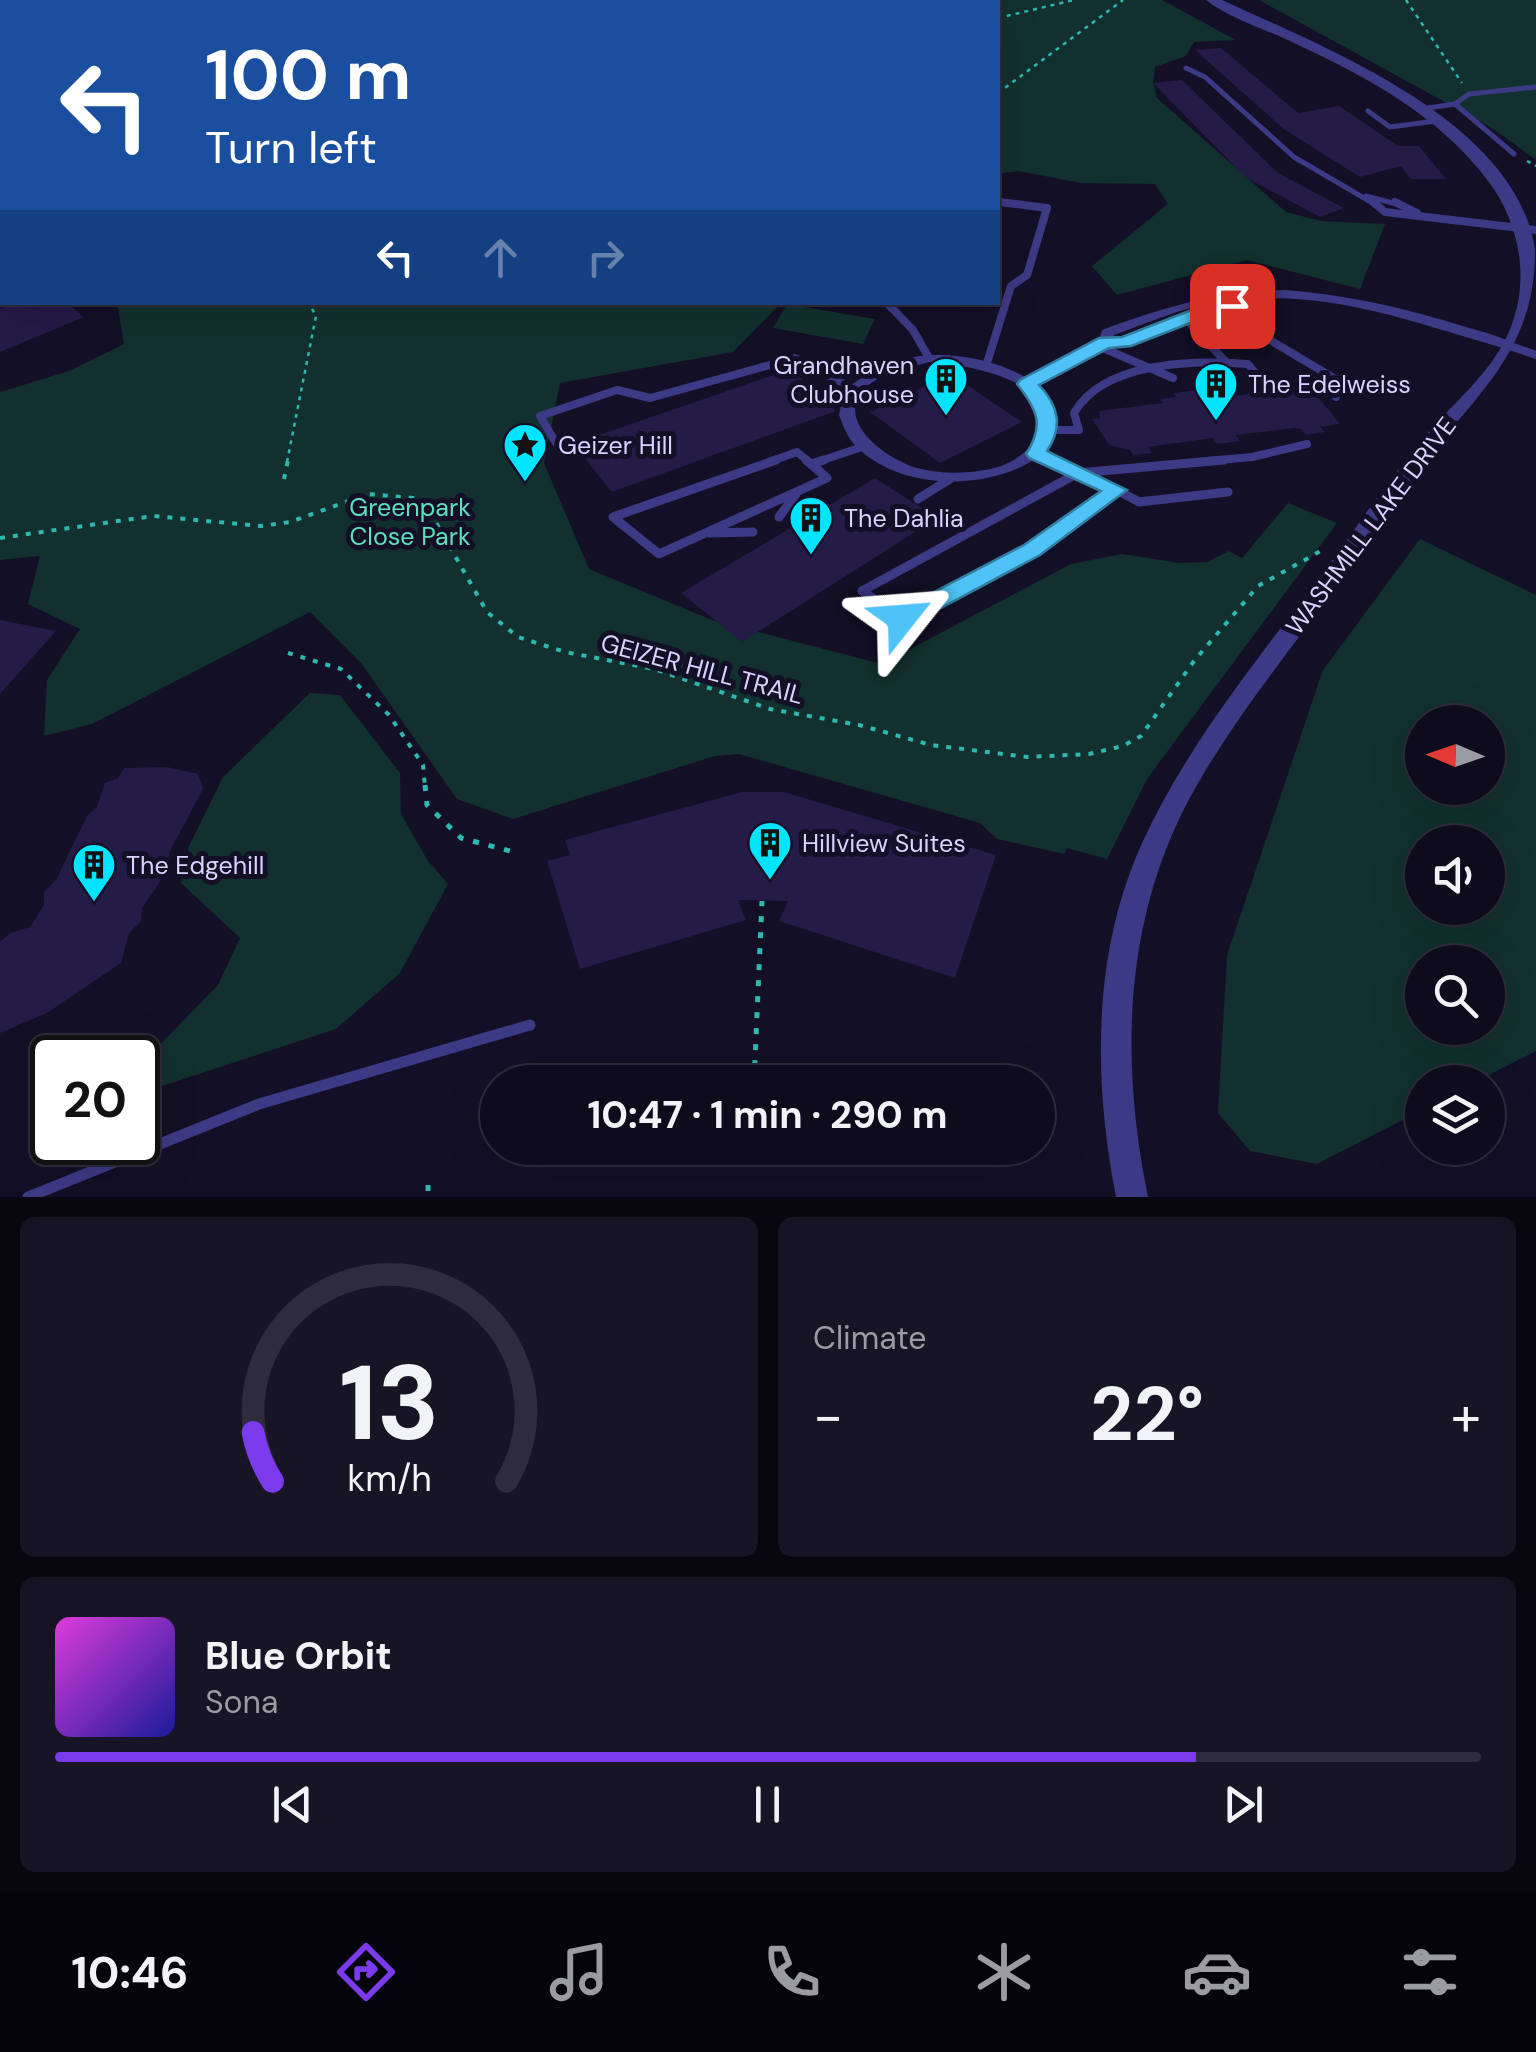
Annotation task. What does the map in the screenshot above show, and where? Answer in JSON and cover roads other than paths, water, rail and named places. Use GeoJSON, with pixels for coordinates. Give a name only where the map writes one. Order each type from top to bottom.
{"type":"FeatureCollection","features":[{"type":"Feature","properties":{"kind":"street","name":"WASHMILL LAKE DRIVE"},"geometry":{"type":"LineString","coordinates":[[1132,1197],[1118,1092],[1116,1018],[1138,885],[1154,846],[1197,766],[1288,636],[1421,452],[1510,346],[1533,280],[1529,230],[1488,170],[1436,120],[1351,68],[1212,0]]}},
{"type":"Feature","properties":{"kind":"street"},"geometry":{"type":"LineString","coordinates":[[1102,344],[1107,333],[1209,305],[1299,304],[1398,313],[1510,346]]}},
{"type":"Feature","properties":{"kind":"street"},"geometry":{"type":"LineString","coordinates":[[1026,384],[1102,344],[1124,342],[1209,305]]}},
{"type":"Feature","properties":{"kind":"street"},"geometry":{"type":"LineString","coordinates":[[929,358],[986,366],[1026,384],[1039,397],[1048,416],[1048,430],[1036,454],[999,472],[950,479],[915,474],[884,463],[862,447],[848,428],[845,408],[854,390],[885,368],[929,358]]}},
{"type":"Feature","properties":{"kind":"lane"},"geometry":{"type":"LineString","coordinates":[[1186,68],[1205,77],[1294,158],[1364,195],[1388,214],[1529,230]]}},
{"type":"Feature","properties":{"kind":"lane"},"geometry":{"type":"LineString","coordinates":[[1421,109],[1454,104],[1469,94],[1536,86]]}},
{"type":"Feature","properties":{"kind":"lane"},"geometry":{"type":"LineString","coordinates":[[1454,104],[1514,154]]}},
{"type":"Feature","properties":{"kind":"lane"},"geometry":{"type":"LineString","coordinates":[[1368,112],[1390,127],[1436,120]]}},
{"type":"Feature","properties":{"kind":"lane"},"geometry":{"type":"LineString","coordinates":[[1364,195],[1394,202],[1420,215]]}},
{"type":"Feature","properties":{"kind":"lane"},"geometry":{"type":"LineString","coordinates":[[986,366],[1011,286],[1027,276],[1046,208],[1000,202]]}},
{"type":"Feature","properties":{"kind":"lane"},"geometry":{"type":"LineString","coordinates":[[889,305],[912,330],[929,358]]}},
{"type":"Feature","properties":{"kind":"lane"},"geometry":{"type":"LineString","coordinates":[[1209,305],[1342,383],[1336,397]]}},
{"type":"Feature","properties":{"kind":"lane"},"geometry":{"type":"LineString","coordinates":[[1185,318],[1225,361],[1226,374],[1205,376]]}},
{"type":"Feature","properties":{"kind":"lane"},"geometry":{"type":"LineString","coordinates":[[1102,344],[1173,378]]}},
{"type":"Feature","properties":{"kind":"lane"},"geometry":{"type":"LineString","coordinates":[[1510,346],[1536,355]]}},
{"type":"Feature","properties":{"kind":"lane"},"geometry":{"type":"LineString","coordinates":[[556,443],[540,416],[617,390],[650,398],[795,358],[854,390]]}},
{"type":"Feature","properties":{"kind":"lane"},"geometry":{"type":"LineString","coordinates":[[1048,430],[1079,430],[1074,414],[1086,395],[1148,369],[1225,361],[1248,364],[1260,379]]}},
{"type":"Feature","properties":{"kind":"lane"},"geometry":{"type":"LineString","coordinates":[[1116,490],[1032,550],[902,618],[862,591],[1078,473],[1252,457],[1307,444]]}},
{"type":"Feature","properties":{"kind":"lane"},"geometry":{"type":"LineString","coordinates":[[811,464],[862,447]]}},
{"type":"Feature","properties":{"kind":"lane"},"geometry":{"type":"LineString","coordinates":[[796,452],[827,478],[797,492],[658,554],[613,517],[796,452]]}},
{"type":"Feature","properties":{"kind":"lane"},"geometry":{"type":"LineString","coordinates":[[1036,454],[1139,502],[1228,492]]}},
{"type":"Feature","properties":{"kind":"lane"},"geometry":{"type":"LineString","coordinates":[[918,499],[950,479]]}},
{"type":"Feature","properties":{"kind":"lane"},"geometry":{"type":"LineString","coordinates":[[779,517],[797,492]]}},
{"type":"Feature","properties":{"kind":"lane"},"geometry":{"type":"LineString","coordinates":[[704,534],[752,532]]}},
{"type":"Feature","properties":{"kind":"lane"},"geometry":{"type":"LineString","coordinates":[[28,1197],[258,1104],[530,1025]]}},
{"type":"Feature","properties":{"kind":"place","name":"Grandhaven Clubhouse"},"geometry":{"type":"Point","coordinates":[946,417]}},
{"type":"Feature","properties":{"kind":"place","name":"The Edelweiss"},"geometry":{"type":"Point","coordinates":[1216,422]}},
{"type":"Feature","properties":{"kind":"place","name":"Geizer Hill"},"geometry":{"type":"Point","coordinates":[525,483]}},
{"type":"Feature","properties":{"kind":"place","name":"The Dahlia"},"geometry":{"type":"Point","coordinates":[811,556]}},
{"type":"Feature","properties":{"kind":"place","name":"Hillview Suites"},"geometry":{"type":"Point","coordinates":[770,881]}},
{"type":"Feature","properties":{"kind":"place","name":"The Edgehill"},"geometry":{"type":"Point","coordinates":[94,903]}},
{"type":"Feature","properties":{"kind":"park label","name":"Greenpark Close Park"},"geometry":{"type":"Point","coordinates":[410,522]}}]}
